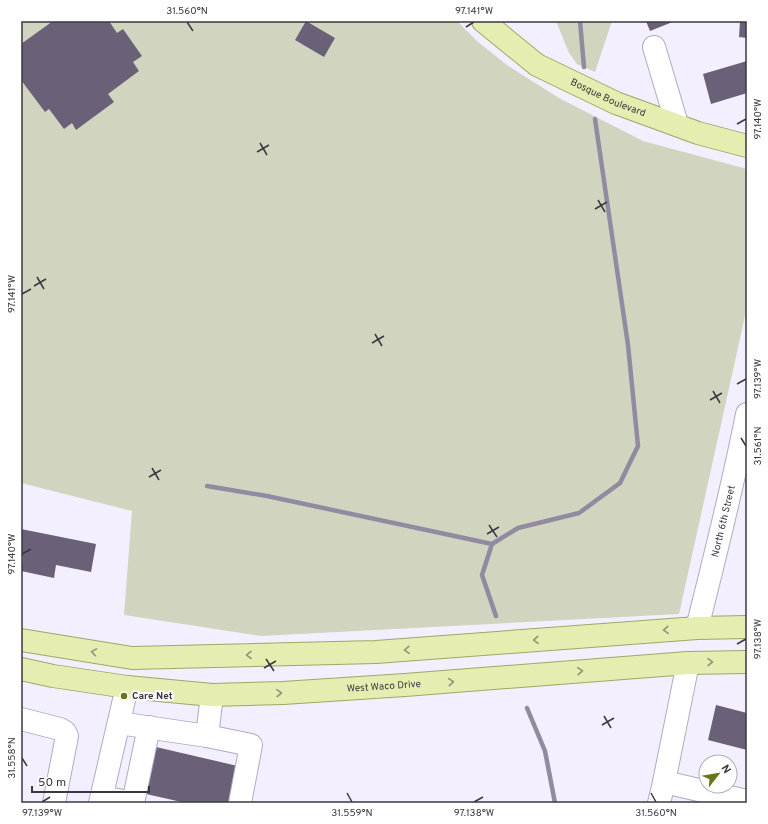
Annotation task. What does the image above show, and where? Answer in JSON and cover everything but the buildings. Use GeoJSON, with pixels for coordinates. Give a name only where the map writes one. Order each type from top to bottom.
{"type":"FeatureCollection","features":[{"type":"Feature","properties":{"kind":"main road","name":"Bosque Boulevard"},"geometry":{"type":"LineString","coordinates":[[483,21],[537,65],[616,103],[677,124],[698,133],[747,146]]}},
{"type":"Feature","properties":{"kind":"main road"},"geometry":{"type":"LineString","coordinates":[[21,640],[132,658],[376,652],[697,628],[747,627]]}},
{"type":"Feature","properties":{"kind":"main road","name":"West Waco Drive"},"geometry":{"type":"LineString","coordinates":[[21,669],[53,676],[127,687],[212,695],[283,693],[405,685],[688,663],[747,662]]}},
{"type":"Feature","properties":{"kind":"street"},"geometry":{"type":"LineString","coordinates":[[654,47],[677,124]]}},
{"type":"Feature","properties":{"kind":"street","name":"North 6th Street"},"geometry":{"type":"LineString","coordinates":[[697,628],[727,503],[741,476],[747,414]]}},
{"type":"Feature","properties":{"kind":"street"},"geometry":{"type":"LineString","coordinates":[[659,803],[688,663]]}},
{"type":"Feature","properties":{"kind":"street"},"geometry":{"type":"LineString","coordinates":[[127,687],[101,800],[133,803],[149,727]]}},
{"type":"Feature","properties":{"kind":"street"},"geometry":{"type":"LineString","coordinates":[[207,736],[212,695]]}},
{"type":"Feature","properties":{"kind":"street"},"geometry":{"type":"LineString","coordinates":[[21,719],[60,729],[65,732],[67,736],[54,803]]}},
{"type":"Feature","properties":{"kind":"street"},"geometry":{"type":"LineString","coordinates":[[119,723],[207,736],[251,745],[240,803]]}},
{"type":"Feature","properties":{"kind":"street"},"geometry":{"type":"LineString","coordinates":[[664,782],[747,802]]}},
{"type":"Feature","properties":{"kind":"green space"},"geometry":{"type":"Polygon","coordinates":[[[21,21],[457,21],[477,41],[507,65],[559,98],[643,141],[747,169],[747,307],[679,614],[261,636],[124,615],[132,511],[21,483],[21,21]]]}},
{"type":"Feature","properties":{"kind":"green space"},"geometry":{"type":"Polygon","coordinates":[[[556,21],[612,21],[595,72],[577,64],[569,53],[556,21]]]}},
{"type":"Feature","properties":{"kind":"waterway"},"geometry":{"type":"LineString","coordinates":[[580,21],[584,67]]}},
{"type":"Feature","properties":{"kind":"waterway"},"geometry":{"type":"LineString","coordinates":[[496,616],[482,575],[492,544],[518,528],[579,513],[620,483],[638,446],[628,345],[595,119]]}},
{"type":"Feature","properties":{"kind":"waterway"},"geometry":{"type":"LineString","coordinates":[[207,486],[267,496],[492,544]]}},
{"type":"Feature","properties":{"kind":"waterway"},"geometry":{"type":"LineString","coordinates":[[527,708],[545,751],[555,803]]}},
{"type":"Feature","properties":{"kind":"place","name":"Care Net"},"geometry":{"type":"Point","coordinates":[124,696]}}]}
